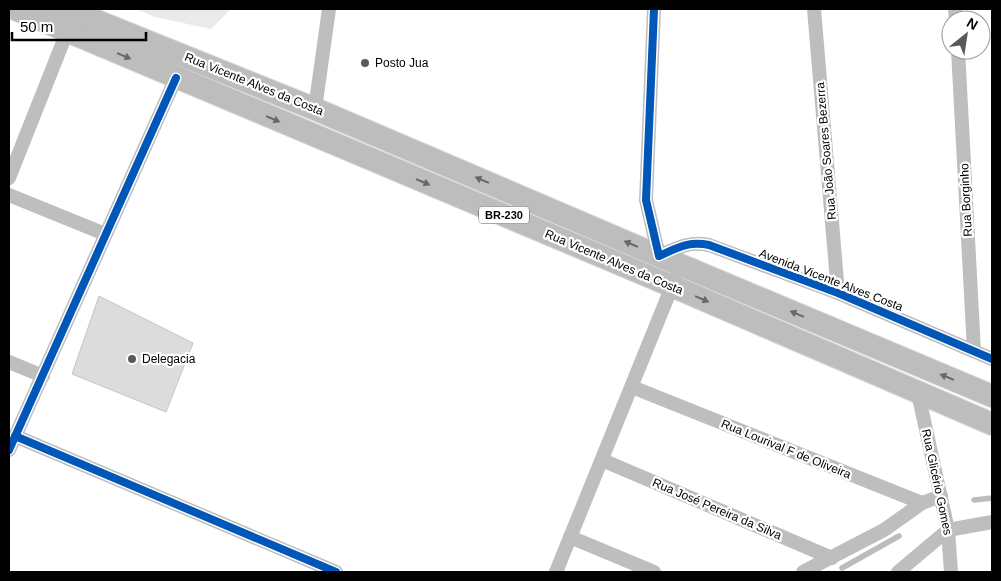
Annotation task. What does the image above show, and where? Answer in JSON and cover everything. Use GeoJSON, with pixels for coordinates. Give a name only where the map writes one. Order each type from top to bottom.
{"type":"FeatureCollection","features":[{"type":"Feature","properties":{"kind":"main road","name":"Rua Vicente Alves da Costa"},"geometry":{"type":"LineString","coordinates":[[15,9],[66,14],[315,109],[992,396]]}},
{"type":"Feature","properties":{"kind":"main road","name":"Rua Vicente Alves da Costa"},"geometry":{"type":"LineString","coordinates":[[66,14],[176,78],[672,286],[992,424]]}},
{"type":"Feature","properties":{"kind":"street"},"geometry":{"type":"LineString","coordinates":[[315,109],[329,9]]}},
{"type":"Feature","properties":{"kind":"street"},"geometry":{"type":"LineString","coordinates":[[654,9],[646,200],[658,256]]}},
{"type":"Feature","properties":{"kind":"street","name":"Rua João Soares Bezerra"},"geometry":{"type":"LineString","coordinates":[[814,9],[838,293]]}},
{"type":"Feature","properties":{"kind":"street"},"geometry":{"type":"LineString","coordinates":[[9,178],[66,14]]}},
{"type":"Feature","properties":{"kind":"street","name":"Rua Borginho"},"geometry":{"type":"LineString","coordinates":[[959,60],[974,351]]}},
{"type":"Feature","properties":{"kind":"street"},"geometry":{"type":"LineString","coordinates":[[9,450],[176,78]]}},
{"type":"Feature","properties":{"kind":"street"},"geometry":{"type":"LineString","coordinates":[[9,195],[105,234]]}},
{"type":"Feature","properties":{"kind":"street","name":"Avenida Vicente Alves Costa"},"geometry":{"type":"LineString","coordinates":[[658,256],[681,246],[697,243],[709,245],[838,293],[992,359]]}},
{"type":"Feature","properties":{"kind":"street"},"geometry":{"type":"LineString","coordinates":[[556,572],[680,265]]}},
{"type":"Feature","properties":{"kind":"street"},"geometry":{"type":"LineString","coordinates":[[9,362],[43,376]]}},
{"type":"Feature","properties":{"kind":"street","name":"Rua Lourival F de Oliveira"},"geometry":{"type":"LineString","coordinates":[[632,387],[922,503]]}},
{"type":"Feature","properties":{"kind":"street","name":"Rua Glicério Gomes"},"geometry":{"type":"LineString","coordinates":[[918,393],[948,530],[952,572]]}},
{"type":"Feature","properties":{"kind":"street"},"geometry":{"type":"LineString","coordinates":[[16,436],[336,572]]}},
{"type":"Feature","properties":{"kind":"street","name":"Rua José Pereira da Silva"},"geometry":{"type":"LineString","coordinates":[[602,460],[832,558]]}},
{"type":"Feature","properties":{"kind":"street"},"geometry":{"type":"LineString","coordinates":[[803,572],[884,530],[922,503],[941,496]]}},
{"type":"Feature","properties":{"kind":"street"},"geometry":{"type":"LineString","coordinates":[[898,572],[948,530],[992,522]]}},
{"type":"Feature","properties":{"kind":"street"},"geometry":{"type":"LineString","coordinates":[[570,537],[654,572]]}},
{"type":"Feature","properties":{"kind":"shaded area"},"geometry":{"type":"Polygon","coordinates":[[[136,9],[231,9],[211,29],[155,17],[136,9]]]}},
{"type":"Feature","properties":{"kind":"building","name":"Delegacia"},"geometry":{"type":"Polygon","coordinates":[[[99,296],[193,343],[166,412],[72,374],[99,296]]]}},
{"type":"Feature","properties":{"kind":"waterway"},"geometry":{"type":"LineString","coordinates":[[974,500],[992,498]]}},
{"type":"Feature","properties":{"kind":"waterway"},"geometry":{"type":"LineString","coordinates":[[842,568],[899,536]]}},
{"type":"Feature","properties":{"kind":"cycle path"},"geometry":{"type":"LineString","coordinates":[[654,9],[646,200],[659,256],[689,245],[709,245],[838,293],[992,359]]}},
{"type":"Feature","properties":{"kind":"cycle path"},"geometry":{"type":"LineString","coordinates":[[9,450],[176,78]]}},
{"type":"Feature","properties":{"kind":"cycle path"},"geometry":{"type":"LineString","coordinates":[[15,436],[336,572]]}},
{"type":"Feature","properties":{"kind":"place","name":"Posto Jua"},"geometry":{"type":"Point","coordinates":[365,63]}},
{"type":"Feature","properties":{"kind":"place","name":"Delegacia"},"geometry":{"type":"Point","coordinates":[132,359]}}]}
